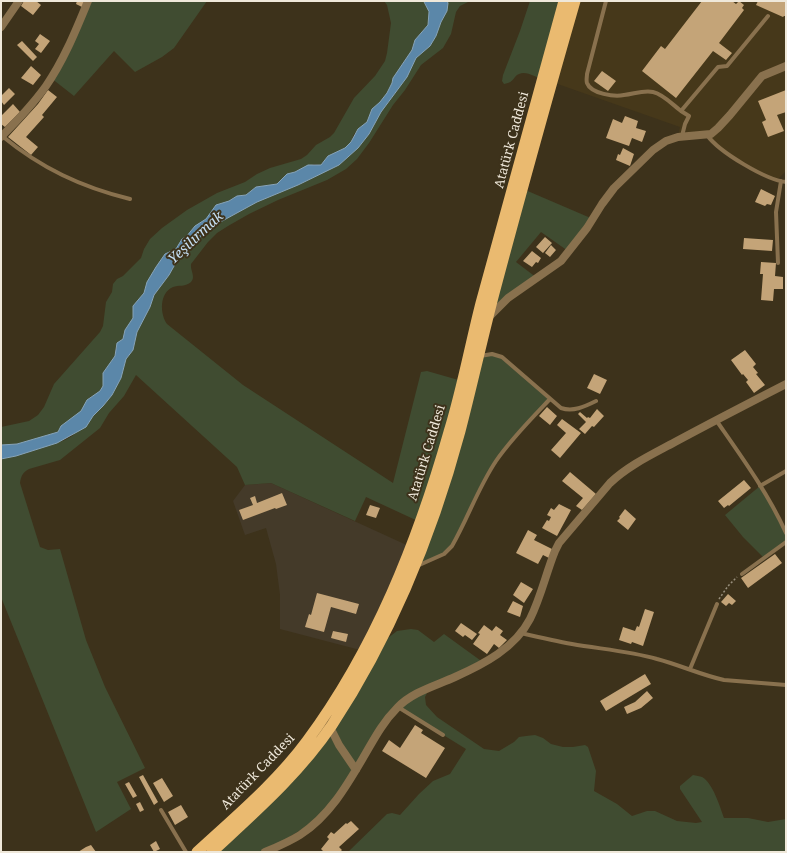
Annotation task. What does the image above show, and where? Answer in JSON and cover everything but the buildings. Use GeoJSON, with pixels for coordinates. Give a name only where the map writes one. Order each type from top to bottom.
{"type":"FeatureCollection","features":[{"type":"Feature","properties":{"kind":"highway","name":"Atatürk Caddesi"},"geometry":{"type":"LineString","coordinates":[[197,852],[280,773],[305,743],[326,714],[354,668],[371,638],[393,590],[418,529],[450,431],[483,298],[564,1]]}},
{"type":"Feature","properties":{"kind":"highway","name":"Atatürk Caddesi"},"geometry":{"type":"LineString","coordinates":[[212,852],[287,780],[313,750],[330,727],[364,673],[380,644],[415,567],[460,432],[488,317],[574,1]]}},
{"type":"Feature","properties":{"kind":"street"},"geometry":{"type":"LineString","coordinates":[[1,27],[19,1]]}},
{"type":"Feature","properties":{"kind":"street"},"geometry":{"type":"LineString","coordinates":[[1,136],[29,107],[52,78],[88,1]]}},
{"type":"Feature","properties":{"kind":"street"},"geometry":{"type":"LineString","coordinates":[[488,317],[508,298],[561,261],[587,228],[614,188],[635,166],[660,145],[672,139],[682,136],[707,135],[718,128],[762,76],[786,66]]}},
{"type":"Feature","properties":{"kind":"street"},"geometry":{"type":"LineString","coordinates":[[265,852],[299,836],[325,814],[339,797],[380,729],[398,707],[411,697],[430,687],[479,666],[507,647],[520,633],[532,614],[559,543],[610,483],[628,468],[716,419],[786,384]]}},
{"type":"Feature","properties":{"kind":"street"},"geometry":{"type":"LineString","coordinates":[[330,727],[339,745],[356,770]]}},
{"type":"Feature","properties":{"kind":"lane"},"geometry":{"type":"LineString","coordinates":[[606,1],[587,74],[586,80],[588,86],[596,91],[612,95],[625,95],[642,92],[657,93],[689,116],[682,136]]}},
{"type":"Feature","properties":{"kind":"lane"},"geometry":{"type":"LineString","coordinates":[[681,111],[718,67],[727,66],[768,16]]}},
{"type":"Feature","properties":{"kind":"lane"},"geometry":{"type":"LineString","coordinates":[[707,135],[712,142],[724,152],[768,178],[784,182],[776,212],[778,263]]}},
{"type":"Feature","properties":{"kind":"lane"},"geometry":{"type":"LineString","coordinates":[[1,136],[25,155],[57,173],[104,193],[130,199]]}},
{"type":"Feature","properties":{"kind":"lane"},"geometry":{"type":"LineString","coordinates":[[478,357],[492,354],[502,357],[560,408],[568,409],[584,407],[596,401]]}},
{"type":"Feature","properties":{"kind":"lane"},"geometry":{"type":"LineString","coordinates":[[415,567],[444,554],[452,546],[495,462],[511,441],[550,399]]}},
{"type":"Feature","properties":{"kind":"lane"},"geometry":{"type":"LineString","coordinates":[[716,419],[760,486],[781,521],[786,533]]}},
{"type":"Feature","properties":{"kind":"lane"},"geometry":{"type":"LineString","coordinates":[[760,486],[786,471]]}},
{"type":"Feature","properties":{"kind":"lane"},"geometry":{"type":"LineString","coordinates":[[742,574],[786,542]]}},
{"type":"Feature","properties":{"kind":"lane"},"geometry":{"type":"LineString","coordinates":[[690,669],[717,604]]}},
{"type":"Feature","properties":{"kind":"lane"},"geometry":{"type":"LineString","coordinates":[[520,633],[572,644],[656,658],[724,680],[786,685]]}},
{"type":"Feature","properties":{"kind":"lane"},"geometry":{"type":"LineString","coordinates":[[398,707],[443,735]]}},
{"type":"Feature","properties":{"kind":"lane"},"geometry":{"type":"LineString","coordinates":[[161,810],[186,852]]}},
{"type":"Feature","properties":{"kind":"path"},"geometry":{"type":"LineString","coordinates":[[717,604],[728,586],[742,574]]}},
{"type":"Feature","properties":{"kind":"shaded area"},"geometry":{"type":"Polygon","coordinates":[[[575,1],[786,1],[785,172],[776,181],[724,152],[707,135],[678,137],[680,127],[552,82],[575,1]]]}},
{"type":"Feature","properties":{"kind":"shaded area"},"geometry":{"type":"Polygon","coordinates":[[[271,483],[411,547],[364,651],[280,629],[280,595],[276,564],[266,528],[245,535],[233,501],[245,485],[271,483]]]}},
{"type":"Feature","properties":{"kind":"green space"},"geometry":{"type":"Polygon","coordinates":[[[88,1],[207,1],[174,48],[162,57],[135,72],[114,51],[74,96],[51,78],[88,1]]]}},
{"type":"Feature","properties":{"kind":"green space"},"geometry":{"type":"Polygon","coordinates":[[[384,1],[424,1],[429,12],[428,25],[415,40],[412,50],[393,78],[387,93],[372,109],[367,122],[354,134],[351,142],[345,148],[328,156],[321,165],[314,164],[287,174],[277,184],[256,187],[246,195],[237,196],[229,201],[216,205],[206,219],[182,239],[176,249],[168,252],[156,267],[144,293],[133,309],[132,321],[125,330],[123,339],[116,346],[115,356],[103,373],[103,386],[100,391],[90,397],[81,412],[61,426],[58,432],[17,444],[1,445],[1,427],[29,421],[38,415],[44,407],[54,384],[100,332],[103,326],[106,302],[112,292],[113,284],[141,258],[150,239],[162,228],[187,210],[217,193],[245,182],[270,168],[301,159],[316,145],[334,133],[354,98],[375,76],[385,61],[391,23],[387,5],[384,1]]]}},
{"type":"Feature","properties":{"kind":"green space"},"geometry":{"type":"Polygon","coordinates":[[[447,1],[470,1],[460,6],[456,12],[451,34],[443,48],[421,65],[357,159],[346,169],[327,180],[278,200],[249,214],[217,233],[191,264],[193,278],[191,282],[187,285],[173,287],[168,290],[162,304],[163,315],[167,324],[243,385],[393,483],[421,372],[427,371],[462,381],[420,522],[366,497],[355,521],[271,483],[245,485],[237,467],[136,375],[124,396],[109,413],[100,428],[60,460],[29,469],[25,471],[22,476],[20,483],[40,547],[48,550],[60,549],[86,640],[105,687],[145,768],[117,782],[131,809],[96,832],[1,597],[1,459],[16,456],[65,440],[72,436],[103,406],[112,395],[121,378],[126,359],[133,350],[137,332],[150,307],[154,295],[169,275],[178,259],[213,226],[257,202],[298,185],[339,165],[358,148],[369,134],[381,112],[399,88],[416,58],[430,46],[447,11],[447,1]]]}},
{"type":"Feature","properties":{"kind":"green space"},"geometry":{"type":"Polygon","coordinates":[[[530,1],[564,1],[543,80],[529,74],[522,73],[518,74],[511,82],[504,84],[502,81],[503,75],[530,1]]]}},
{"type":"Feature","properties":{"kind":"green space"},"geometry":{"type":"Polygon","coordinates":[[[523,189],[593,219],[568,251],[541,232],[516,262],[537,278],[488,317],[523,189]]]}},
{"type":"Feature","properties":{"kind":"green space"},"geometry":{"type":"Polygon","coordinates":[[[497,355],[550,399],[495,462],[459,534],[444,554],[415,567],[478,357],[497,355]]]}},
{"type":"Feature","properties":{"kind":"green space"},"geometry":{"type":"Polygon","coordinates":[[[760,486],[786,533],[786,542],[764,558],[743,537],[725,515],[760,486]]]}},
{"type":"Feature","properties":{"kind":"green space"},"geometry":{"type":"Polygon","coordinates":[[[411,629],[418,630],[434,642],[444,634],[484,663],[430,687],[425,697],[426,705],[437,717],[484,749],[499,751],[514,742],[519,737],[535,735],[543,738],[551,744],[563,747],[585,745],[588,747],[596,771],[594,791],[617,804],[632,816],[647,811],[655,811],[677,821],[696,823],[702,822],[680,789],[680,786],[693,775],[701,777],[710,784],[724,818],[748,818],[768,822],[786,819],[786,852],[348,852],[387,814],[392,813],[400,815],[433,781],[450,774],[466,749],[398,707],[320,818],[265,852],[212,852],[313,750],[380,644],[397,631],[411,629]]]}},
{"type":"Feature","properties":{"kind":"water","name":"Yeşilırmak"},"geometry":{"type":"Polygon","coordinates":[[[424,1],[447,1],[448,3],[447,11],[436,36],[430,46],[416,58],[407,77],[381,112],[369,134],[358,148],[339,165],[298,185],[257,202],[213,226],[203,234],[188,251],[178,259],[169,275],[154,295],[150,307],[137,332],[133,350],[126,359],[121,378],[112,395],[93,416],[86,427],[57,443],[16,456],[1,459],[1,445],[17,444],[58,432],[61,426],[81,411],[87,400],[100,391],[103,386],[103,373],[115,356],[117,343],[123,339],[125,330],[133,318],[133,306],[144,293],[147,282],[156,267],[165,254],[176,249],[182,239],[186,237],[195,226],[206,219],[216,205],[229,201],[237,196],[246,195],[256,187],[277,184],[287,174],[295,172],[308,165],[321,165],[328,156],[345,148],[351,142],[358,129],[367,122],[372,109],[387,93],[393,78],[412,50],[415,40],[428,25],[429,12],[424,1]]]}}]}
